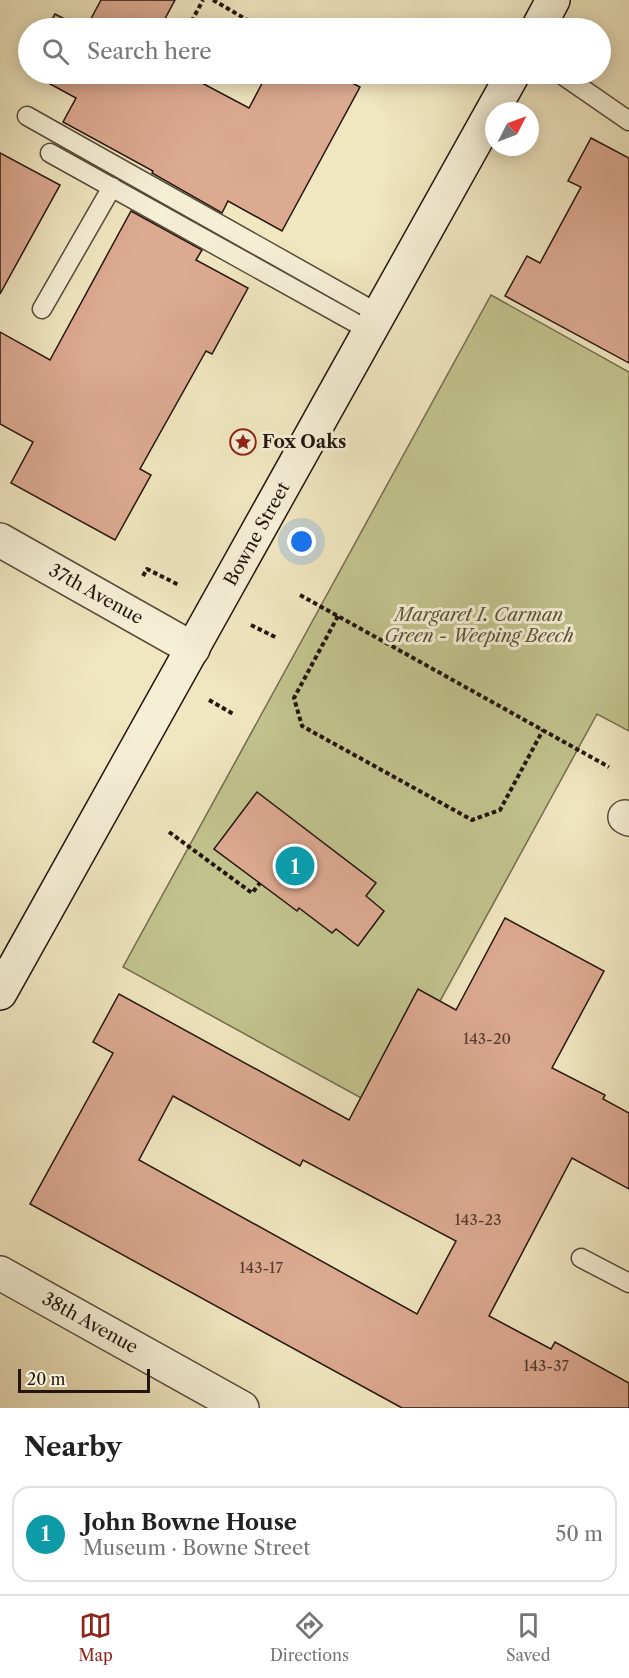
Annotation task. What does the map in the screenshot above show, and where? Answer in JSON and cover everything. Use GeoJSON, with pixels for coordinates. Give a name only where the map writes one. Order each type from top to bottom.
{"type":"FeatureCollection","features":[{"type":"Feature","properties":{"kind":"street"},"geometry":{"type":"LineString","coordinates":[[544,18],[554,0]]}},
{"type":"Feature","properties":{"kind":"street","name":"Bowne Street"},"geometry":{"type":"LineString","coordinates":[[0,993],[507,84]]}},
{"type":"Feature","properties":{"kind":"street","name":"37th Avenue"},"geometry":{"type":"LineString","coordinates":[[0,540],[193,649]]}},
{"type":"Feature","properties":{"kind":"street","name":"38th Avenue"},"geometry":{"type":"LineString","coordinates":[[0,1273],[242,1408]]}},
{"type":"Feature","properties":{"kind":"lane"},"geometry":{"type":"LineString","coordinates":[[575,84],[629,121]]}},
{"type":"Feature","properties":{"kind":"lane"},"geometry":{"type":"LineString","coordinates":[[27,116],[374,322]]}},
{"type":"Feature","properties":{"kind":"lane"},"geometry":{"type":"LineString","coordinates":[[50,153],[374,322]]}},
{"type":"Feature","properties":{"kind":"lane"},"geometry":{"type":"LineString","coordinates":[[42,309],[112,187]]}},
{"type":"Feature","properties":{"kind":"lane"},"geometry":{"type":"LineString","coordinates":[[581,1258],[629,1283]]}},
{"type":"Feature","properties":{"kind":"path"},"geometry":{"type":"LineString","coordinates":[[194,18],[203,0]]}},
{"type":"Feature","properties":{"kind":"path"},"geometry":{"type":"LineString","coordinates":[[213,0],[244,18]]}},
{"type":"Feature","properties":{"kind":"path"},"geometry":{"type":"LineString","coordinates":[[138,582],[147,569],[179,585]]}},
{"type":"Feature","properties":{"kind":"path"},"geometry":{"type":"LineString","coordinates":[[300,596],[609,767]]}},
{"type":"Feature","properties":{"kind":"path"},"geometry":{"type":"LineString","coordinates":[[338,616],[294,698],[302,726],[472,820],[500,810],[543,730]]}},
{"type":"Feature","properties":{"kind":"path"},"geometry":{"type":"LineString","coordinates":[[246,623],[277,638]]}},
{"type":"Feature","properties":{"kind":"path"},"geometry":{"type":"LineString","coordinates":[[206,698],[235,715]]}},
{"type":"Feature","properties":{"kind":"path"},"geometry":{"type":"LineString","coordinates":[[170,832],[252,893],[260,882]]}},
{"type":"Feature","properties":{"kind":"green space","name":"Margaret I. Carman Green - Weeping Beech"},"geometry":{"type":"Polygon","coordinates":[[[491,295],[629,372],[629,731],[597,714],[381,1109],[123,967],[491,295]]]}},
{"type":"Feature","properties":{"kind":"building"},"geometry":{"type":"Polygon","coordinates":[[[101,0],[175,0],[165,18],[91,18],[101,0]]]}},
{"type":"Feature","properties":{"kind":"building"},"geometry":{"type":"Polygon","coordinates":[[[50,84],[204,84],[249,108],[262,84],[354,84],[360,87],[282,231],[228,201],[222,213],[152,173],[153,171],[63,122],[76,98],[50,84]]]}},
{"type":"Feature","properties":{"kind":"building"},"geometry":{"type":"Polygon","coordinates":[[[591,138],[629,158],[629,363],[505,296],[527,256],[540,263],[581,187],[568,181],[591,138]]]}},
{"type":"Feature","properties":{"kind":"building"},"geometry":{"type":"Polygon","coordinates":[[[0,153],[60,185],[0,294],[0,153]]]}},
{"type":"Feature","properties":{"kind":"building"},"geometry":{"type":"Polygon","coordinates":[[[131,211],[202,250],[196,260],[248,288],[212,354],[206,351],[140,469],[151,475],[115,540],[11,483],[33,442],[0,424],[0,332],[50,360],[131,211]]]}},
{"type":"Feature","properties":{"kind":"building"},"geometry":{"type":"Polygon","coordinates":[[[257,792],[376,883],[366,896],[384,911],[358,946],[336,929],[332,933],[299,908],[297,911],[214,849],[257,792]]]}},
{"type":"Feature","properties":{"kind":"building"},"geometry":{"type":"Polygon","coordinates":[[[505,918],[604,971],[552,1068],[605,1095],[603,1099],[629,1113],[629,1189],[572,1158],[489,1316],[551,1349],[555,1342],[629,1383],[629,1408],[402,1408],[30,1204],[113,1053],[93,1042],[119,994],[349,1120],[418,989],[456,1010],[505,918]],[[173,1096],[139,1160],[417,1314],[456,1241],[303,1160],[300,1166],[173,1096]]]}},
{"type":"Feature","properties":{"kind":"place","name":"Fox Oaks"},"geometry":{"type":"Point","coordinates":[243,442]}},
{"type":"Feature","properties":{"kind":"place","name":"John Bowne House"},"geometry":{"type":"Point","coordinates":[295,866]}}]}
